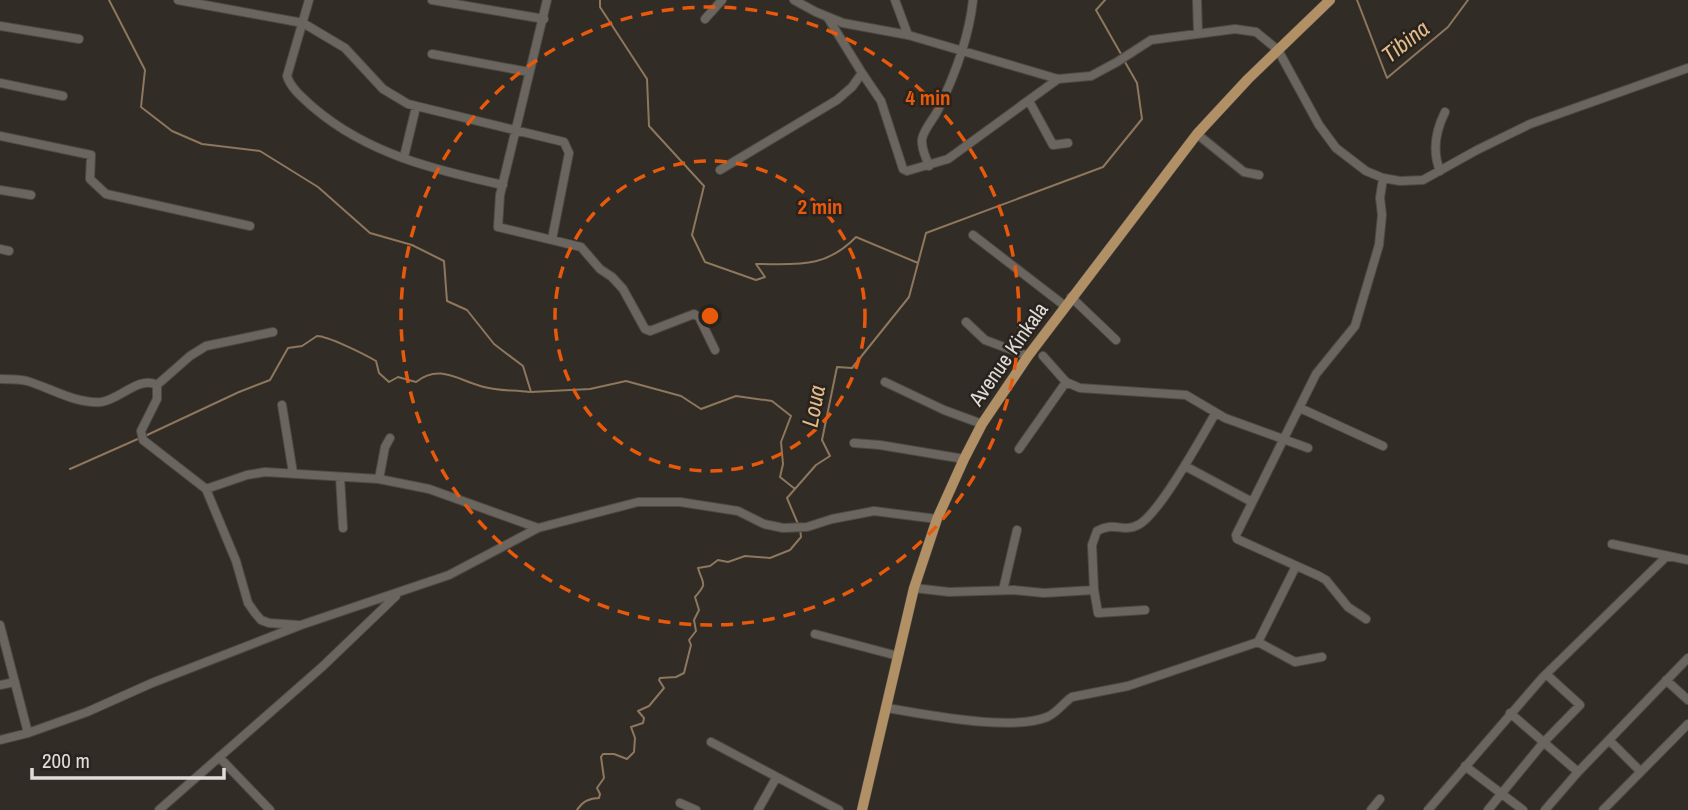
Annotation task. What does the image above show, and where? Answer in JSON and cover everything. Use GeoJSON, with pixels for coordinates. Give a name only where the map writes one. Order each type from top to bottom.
{"type":"FeatureCollection","features":[{"type":"Feature","properties":{"kind":"main road","name":"Avenue Kinkala"},"geometry":{"type":"LineString","coordinates":[[862,810],[914,588],[937,519],[982,424],[1068,302],[1197,134],[1330,0]]}},
{"type":"Feature","properties":{"kind":"street"},"geometry":{"type":"LineString","coordinates":[[178,0],[303,23],[345,48],[362,69],[396,98],[416,107],[559,140],[569,148],[552,239]]}},
{"type":"Feature","properties":{"kind":"street"},"geometry":{"type":"LineString","coordinates":[[309,0],[287,76],[292,87],[308,103],[351,136],[444,172],[503,185]]}},
{"type":"Feature","properties":{"kind":"street"},"geometry":{"type":"LineString","coordinates":[[547,0],[498,205],[498,227],[582,247],[600,270],[612,277],[623,289],[645,329],[650,331],[694,314],[699,317],[715,350]]}},
{"type":"Feature","properties":{"kind":"street"},"geometry":{"type":"LineString","coordinates":[[705,19],[722,0]]}},
{"type":"Feature","properties":{"kind":"street"},"geometry":{"type":"LineString","coordinates":[[794,0],[843,23],[908,35],[1058,79],[1091,76],[1150,40],[1247,29],[1256,32],[1278,50],[1319,125],[1336,148],[1366,171],[1383,178],[1413,181],[1423,180],[1530,124],[1688,68]]}},
{"type":"Feature","properties":{"kind":"street"},"geometry":{"type":"LineString","coordinates":[[895,0],[908,35]]}},
{"type":"Feature","properties":{"kind":"street"},"geometry":{"type":"LineString","coordinates":[[929,166],[922,141],[924,132],[938,110],[961,50],[971,18],[973,0]]}},
{"type":"Feature","properties":{"kind":"street"},"geometry":{"type":"LineString","coordinates":[[1197,0],[1198,33]]}},
{"type":"Feature","properties":{"kind":"street"},"geometry":{"type":"LineString","coordinates":[[437,1],[544,19]]}},
{"type":"Feature","properties":{"kind":"street"},"geometry":{"type":"LineString","coordinates":[[828,18],[881,101],[903,169],[907,171],[948,159],[1058,79]]}},
{"type":"Feature","properties":{"kind":"street"},"geometry":{"type":"LineString","coordinates":[[0,26],[79,39]]}},
{"type":"Feature","properties":{"kind":"street"},"geometry":{"type":"LineString","coordinates":[[432,54],[529,72]]}},
{"type":"Feature","properties":{"kind":"street"},"geometry":{"type":"LineString","coordinates":[[720,170],[837,100],[863,73]]}},
{"type":"Feature","properties":{"kind":"street"},"geometry":{"type":"LineString","coordinates":[[0,83],[63,96]]}},
{"type":"Feature","properties":{"kind":"street"},"geometry":{"type":"LineString","coordinates":[[1029,101],[1053,145],[1068,143]]}},
{"type":"Feature","properties":{"kind":"street"},"geometry":{"type":"LineString","coordinates":[[404,158],[416,107]]}},
{"type":"Feature","properties":{"kind":"street"},"geometry":{"type":"LineString","coordinates":[[1440,171],[1434,149],[1445,112]]}},
{"type":"Feature","properties":{"kind":"street"},"geometry":{"type":"LineString","coordinates":[[1197,134],[1244,172],[1259,175]]}},
{"type":"Feature","properties":{"kind":"street"},"geometry":{"type":"LineString","coordinates":[[0,136],[92,155],[90,179],[106,194],[250,226]]}},
{"type":"Feature","properties":{"kind":"street"},"geometry":{"type":"LineString","coordinates":[[1366,619],[1348,607],[1326,580],[1237,538],[1238,531],[1316,374],[1355,326],[1378,245],[1383,178]]}},
{"type":"Feature","properties":{"kind":"street"},"geometry":{"type":"LineString","coordinates":[[0,190],[31,195]]}},
{"type":"Feature","properties":{"kind":"street"},"geometry":{"type":"LineString","coordinates":[[972,235],[1068,302],[1116,340]]}},
{"type":"Feature","properties":{"kind":"street"},"geometry":{"type":"LineString","coordinates":[[966,322],[985,340],[1028,356]]}},
{"type":"Feature","properties":{"kind":"street"},"geometry":{"type":"LineString","coordinates":[[157,384],[206,346],[273,332]]}},
{"type":"Feature","properties":{"kind":"street"},"geometry":{"type":"LineString","coordinates":[[1043,356],[1066,382],[1088,390],[1186,395],[1215,414],[1308,447]]}},
{"type":"Feature","properties":{"kind":"street"},"geometry":{"type":"LineString","coordinates":[[0,379],[27,381],[58,394],[101,402],[145,383],[157,384]]}},
{"type":"Feature","properties":{"kind":"street"},"geometry":{"type":"LineString","coordinates":[[885,382],[944,410],[982,424]]}},
{"type":"Feature","properties":{"kind":"street"},"geometry":{"type":"LineString","coordinates":[[1019,449],[1066,382]]}},
{"type":"Feature","properties":{"kind":"street"},"geometry":{"type":"LineString","coordinates":[[157,384],[158,399],[141,430],[143,440],[206,489],[236,561],[248,603],[261,620],[301,625]]}},
{"type":"Feature","properties":{"kind":"street"},"geometry":{"type":"LineString","coordinates":[[282,405],[293,473]]}},
{"type":"Feature","properties":{"kind":"street"},"geometry":{"type":"LineString","coordinates":[[1300,408],[1383,446]]}},
{"type":"Feature","properties":{"kind":"street"},"geometry":{"type":"LineString","coordinates":[[1145,610],[1098,613],[1092,545],[1097,531],[1106,526],[1138,526],[1147,519],[1185,466],[1215,414]]}},
{"type":"Feature","properties":{"kind":"street"},"geometry":{"type":"LineString","coordinates":[[379,479],[385,447],[390,438]]}},
{"type":"Feature","properties":{"kind":"street"},"geometry":{"type":"LineString","coordinates":[[854,443],[964,459]]}},
{"type":"Feature","properties":{"kind":"street"},"geometry":{"type":"LineString","coordinates":[[1185,466],[1252,502]]}},
{"type":"Feature","properties":{"kind":"street"},"geometry":{"type":"LineString","coordinates":[[206,489],[264,472],[379,479],[429,489],[538,528]]}},
{"type":"Feature","properties":{"kind":"street"},"geometry":{"type":"LineString","coordinates":[[340,477],[343,528]]}},
{"type":"Feature","properties":{"kind":"street"},"geometry":{"type":"LineString","coordinates":[[0,740],[87,712],[152,683],[301,625],[449,575],[538,528],[638,502],[663,501],[738,511],[764,524],[796,528],[874,511],[937,519]]}},
{"type":"Feature","properties":{"kind":"street"},"geometry":{"type":"LineString","coordinates":[[1003,590],[1017,530]]}},
{"type":"Feature","properties":{"kind":"street"},"geometry":{"type":"LineString","coordinates":[[1612,544],[1688,560]]}},
{"type":"Feature","properties":{"kind":"street"},"geometry":{"type":"LineString","coordinates":[[1429,810],[1546,674],[1667,556]]}},
{"type":"Feature","properties":{"kind":"street"},"geometry":{"type":"LineString","coordinates":[[886,708],[975,721],[1045,718],[1072,697],[1128,686],[1258,642],[1296,566]]}},
{"type":"Feature","properties":{"kind":"street"},"geometry":{"type":"LineString","coordinates":[[914,588],[948,592],[1003,590],[1044,593],[1094,590]]}},
{"type":"Feature","properties":{"kind":"street"},"geometry":{"type":"LineString","coordinates":[[159,810],[322,667],[398,594]]}},
{"type":"Feature","properties":{"kind":"street"},"geometry":{"type":"LineString","coordinates":[[0,625],[28,733]]}},
{"type":"Feature","properties":{"kind":"street"},"geometry":{"type":"LineString","coordinates":[[815,634],[898,656]]}},
{"type":"Feature","properties":{"kind":"street"},"geometry":{"type":"LineString","coordinates":[[1258,642],[1295,662],[1322,657]]}},
{"type":"Feature","properties":{"kind":"street"},"geometry":{"type":"LineString","coordinates":[[1545,810],[1688,658]]}},
{"type":"Feature","properties":{"kind":"street"},"geometry":{"type":"LineString","coordinates":[[1488,810],[1543,743],[1580,705],[1546,674]]}},
{"type":"Feature","properties":{"kind":"street"},"geometry":{"type":"LineString","coordinates":[[1667,680],[1688,701]]}},
{"type":"Feature","properties":{"kind":"street"},"geometry":{"type":"LineString","coordinates":[[0,685],[15,682]]}},
{"type":"Feature","properties":{"kind":"street"},"geometry":{"type":"LineString","coordinates":[[1510,713],[1578,772]]}},
{"type":"Feature","properties":{"kind":"street"},"geometry":{"type":"LineString","coordinates":[[1603,810],[1688,724]]}},
{"type":"Feature","properties":{"kind":"street"},"geometry":{"type":"LineString","coordinates":[[1609,740],[1640,771]]}},
{"type":"Feature","properties":{"kind":"street"},"geometry":{"type":"LineString","coordinates":[[711,742],[839,810]]}},
{"type":"Feature","properties":{"kind":"street"},"geometry":{"type":"LineString","coordinates":[[219,757],[270,810]]}},
{"type":"Feature","properties":{"kind":"street"},"geometry":{"type":"LineString","coordinates":[[1465,766],[1523,810]]}},
{"type":"Feature","properties":{"kind":"street"},"geometry":{"type":"LineString","coordinates":[[758,810],[776,778]]}},
{"type":"Feature","properties":{"kind":"street"},"geometry":{"type":"LineString","coordinates":[[1371,810],[1380,799]]}},
{"type":"Feature","properties":{"kind":"street"},"geometry":{"type":"LineString","coordinates":[[680,803],[696,810]]}},
{"type":"Feature","properties":{"kind":"waterway"},"geometry":{"type":"LineString","coordinates":[[109,0],[145,70],[141,107],[172,131],[202,144],[260,151],[318,187],[370,233],[412,245],[444,261],[447,301],[467,310],[494,344],[523,366],[531,392],[590,389],[626,381],[681,396],[701,409],[736,396],[772,401],[791,416],[781,442],[783,464],[780,477],[795,489]]}},
{"type":"Feature","properties":{"kind":"waterway"},"geometry":{"type":"LineString","coordinates":[[600,0],[600,7],[647,79],[649,126],[704,186],[692,235],[705,262],[756,280],[765,277],[756,264],[797,264],[822,260],[856,237],[918,263]]}},
{"type":"Feature","properties":{"kind":"waterway","name":"Loua"},"geometry":{"type":"LineString","coordinates":[[1105,0],[1096,10],[1121,54]]}},
{"type":"Feature","properties":{"kind":"waterway","name":"Tibina"},"geometry":{"type":"LineString","coordinates":[[1357,0],[1387,78],[1448,27],[1468,0]]}},
{"type":"Feature","properties":{"kind":"waterway","name":"Loua"},"geometry":{"type":"LineString","coordinates":[[798,524],[787,498],[816,465],[830,456],[822,440],[837,367],[852,368],[909,297],[926,233],[1103,167],[1142,119],[1137,83],[1125,62]]}},
{"type":"Feature","properties":{"kind":"waterway"},"geometry":{"type":"LineString","coordinates":[[145,436],[270,380],[288,348],[302,346],[317,336],[337,342],[376,361],[379,373],[389,382],[398,377],[416,382],[433,374],[441,374],[489,388],[529,392]]}},
{"type":"Feature","properties":{"kind":"waterway"},"geometry":{"type":"LineString","coordinates":[[70,469],[140,438]]}},
{"type":"Feature","properties":{"kind":"waterway","name":"Loua"},"geometry":{"type":"LineString","coordinates":[[577,810],[586,801],[599,798],[597,788],[604,778],[601,757],[603,754],[614,754],[627,759],[634,752],[635,738],[631,727],[643,723],[644,718],[638,711],[649,706],[664,688],[660,678],[676,677],[684,673],[691,645],[689,640],[696,631],[694,620],[699,610],[695,597],[703,586],[698,568],[710,566],[718,560],[728,562],[745,556],[770,558],[790,550],[801,537],[800,529]]}}]}
